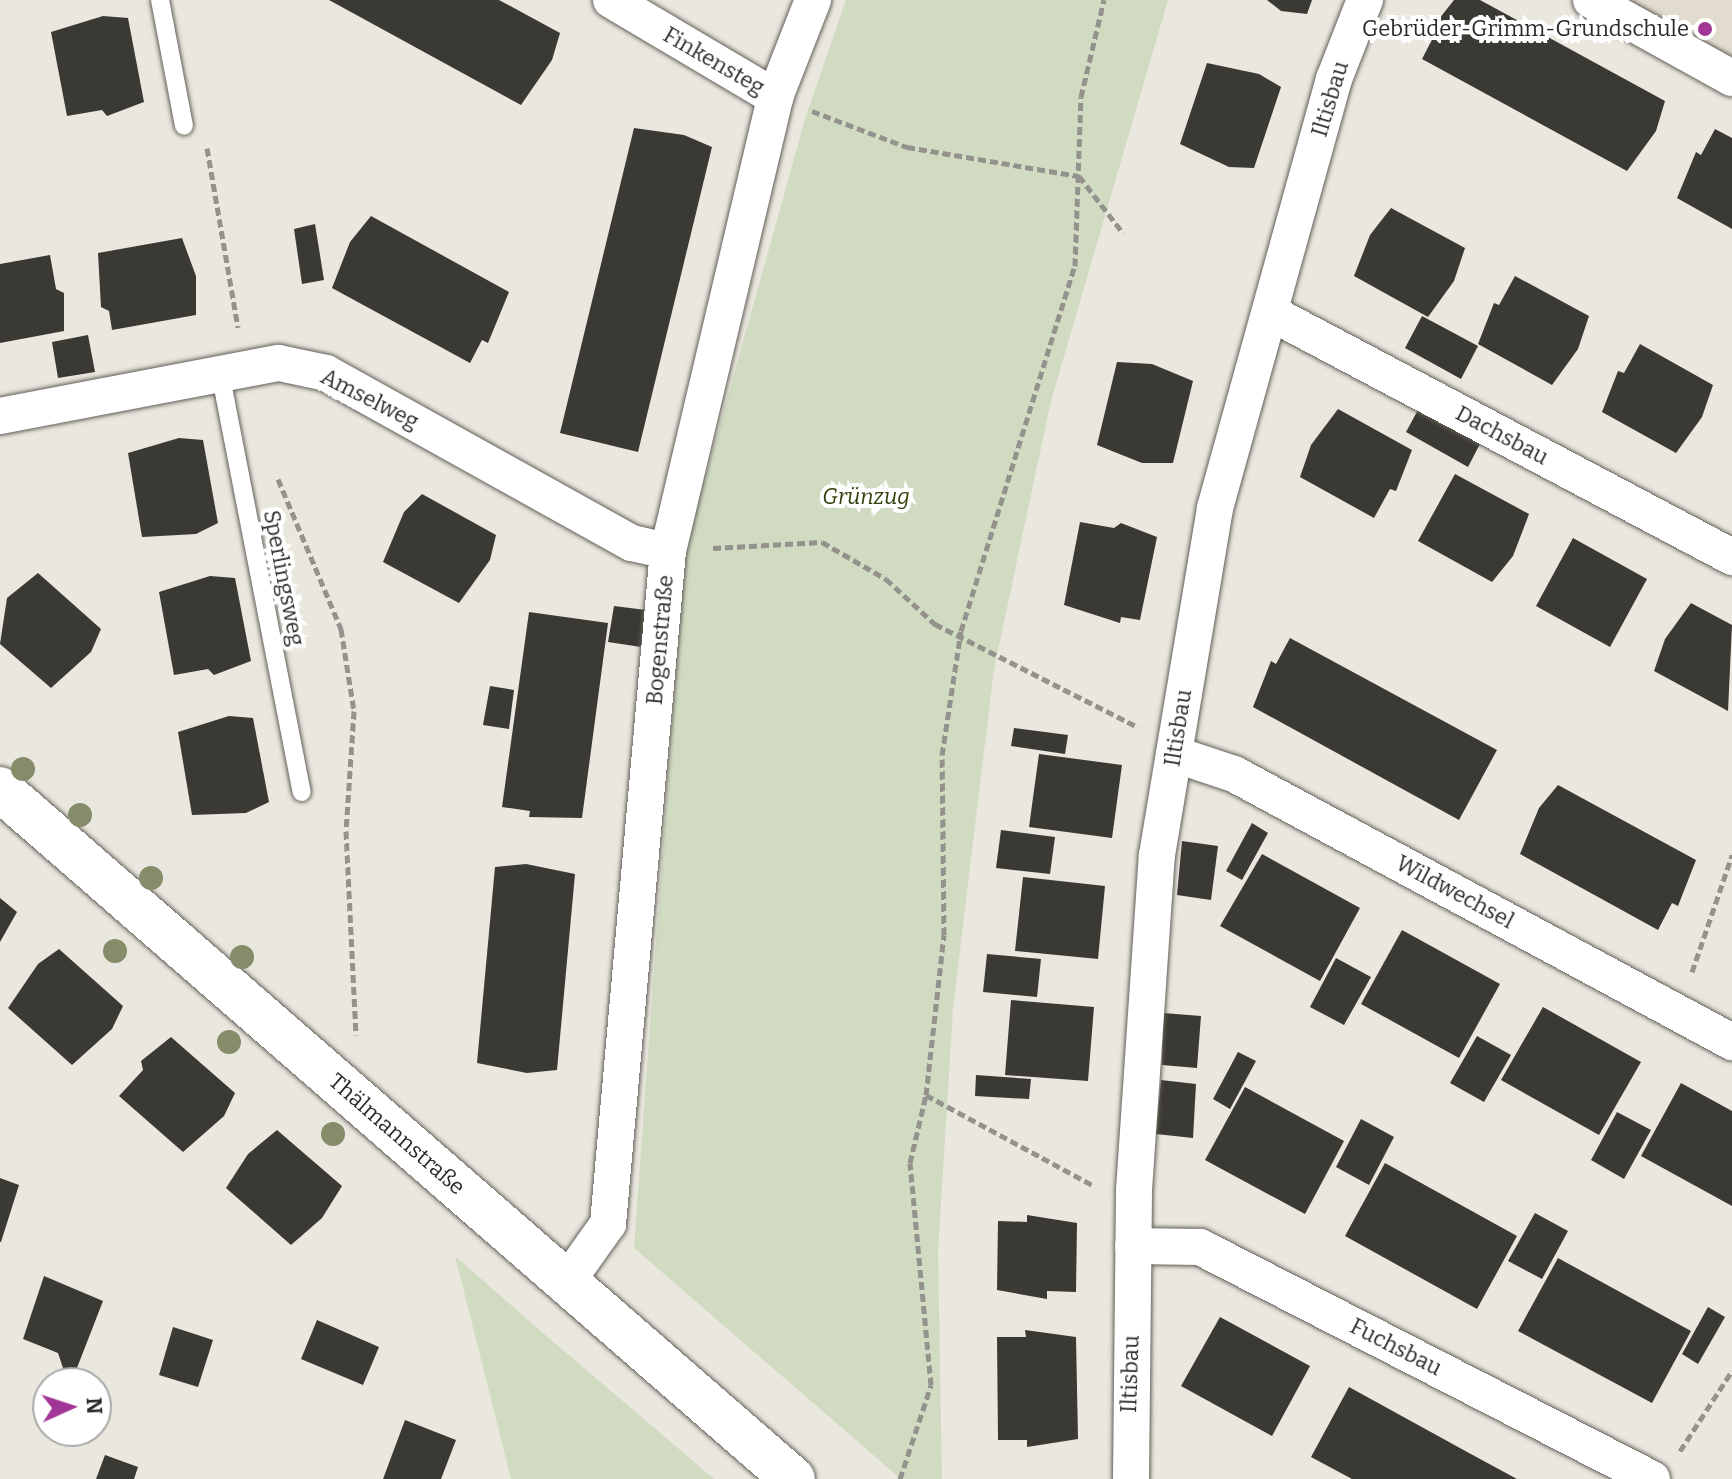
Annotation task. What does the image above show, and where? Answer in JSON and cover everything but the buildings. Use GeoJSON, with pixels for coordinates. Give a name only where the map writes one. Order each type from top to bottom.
{"type":"FeatureCollection","features":[{"type":"Feature","properties":{"kind":"street","name":"Finkensteg"},"geometry":{"type":"LineString","coordinates":[[611,0],[775,97]]}},
{"type":"Feature","properties":{"kind":"street","name":"Bogenstraße"},"geometry":{"type":"LineString","coordinates":[[566,1283],[608,1224],[668,551],[775,97],[813,0]]}},
{"type":"Feature","properties":{"kind":"street","name":"Iltisbau"},"geometry":{"type":"LineString","coordinates":[[1131,1479],[1134,1190],[1144,981],[1174,754],[1215,508],[1334,79],[1365,0]]}},
{"type":"Feature","properties":{"kind":"street"},"geometry":{"type":"LineString","coordinates":[[1591,0],[1732,78]]}},
{"type":"Feature","properties":{"kind":"street","name":"Dachsbau"},"geometry":{"type":"LineString","coordinates":[[1271,313],[1732,557]]}},
{"type":"Feature","properties":{"kind":"street","name":"Amselweg"},"geometry":{"type":"LineString","coordinates":[[0,416],[279,363],[326,373],[632,543],[668,551]]}},
{"type":"Feature","properties":{"kind":"street","name":"Wildwechsel"},"geometry":{"type":"LineString","coordinates":[[1174,754],[1234,774],[1732,1042]]}},
{"type":"Feature","properties":{"kind":"street","name":"Thälmannstraße"},"geometry":{"type":"LineString","coordinates":[[0,789],[793,1479]]}},
{"type":"Feature","properties":{"kind":"street","name":"Fuchsbau"},"geometry":{"type":"LineString","coordinates":[[1133,1246],[1200,1247],[1664,1467]]}},
{"type":"Feature","properties":{"kind":"lane"},"geometry":{"type":"LineString","coordinates":[[160,0],[184,126]]}},
{"type":"Feature","properties":{"kind":"lane","name":"Sperlingsweg"},"geometry":{"type":"LineString","coordinates":[[220,372],[302,792]]}},
{"type":"Feature","properties":{"kind":"path"},"geometry":{"type":"LineString","coordinates":[[900,1479],[931,1385],[910,1163],[926,1095],[944,935],[942,755],[961,631],[1075,266],[1081,97],[1104,0]]}},
{"type":"Feature","properties":{"kind":"path"},"geometry":{"type":"LineString","coordinates":[[775,97],[907,147],[1079,176],[1123,233]]}},
{"type":"Feature","properties":{"kind":"path"},"geometry":{"type":"LineString","coordinates":[[668,551],[822,542],[886,579],[935,624],[961,631],[1149,733],[1174,754]]}},
{"type":"Feature","properties":{"kind":"path"},"geometry":{"type":"LineString","coordinates":[[1678,1013],[1732,855]]}},
{"type":"Feature","properties":{"kind":"path"},"geometry":{"type":"LineString","coordinates":[[926,1095],[1100,1190],[1134,1190]]}},
{"type":"Feature","properties":{"kind":"path"},"geometry":{"type":"LineString","coordinates":[[1664,1467],[1732,1371]]}},
{"type":"Feature","properties":{"kind":"shaded area","name":"Gebrüder-Grimm-Grundschule"},"geometry":{"type":"Polygon","coordinates":[[[1624,0],[1732,0],[1732,59],[1624,0]]]}},
{"type":"Feature","properties":{"kind":"green space","name":"Grünzug"},"geometry":{"type":"Polygon","coordinates":[[[846,0],[1168,0],[1051,401],[994,669],[953,1008],[938,1251],[942,1479],[901,1479],[634,1248],[684,554],[805,119],[846,0]]]}},
{"type":"Feature","properties":{"kind":"green space"},"geometry":{"type":"Polygon","coordinates":[[[455,1256],[543,1333],[714,1479],[511,1479],[455,1256]]]}},
{"type":"Feature","properties":{"kind":"place","name":"Gebrüder-Grimm-Grundschule"},"geometry":{"type":"Point","coordinates":[1705,29]}}]}
